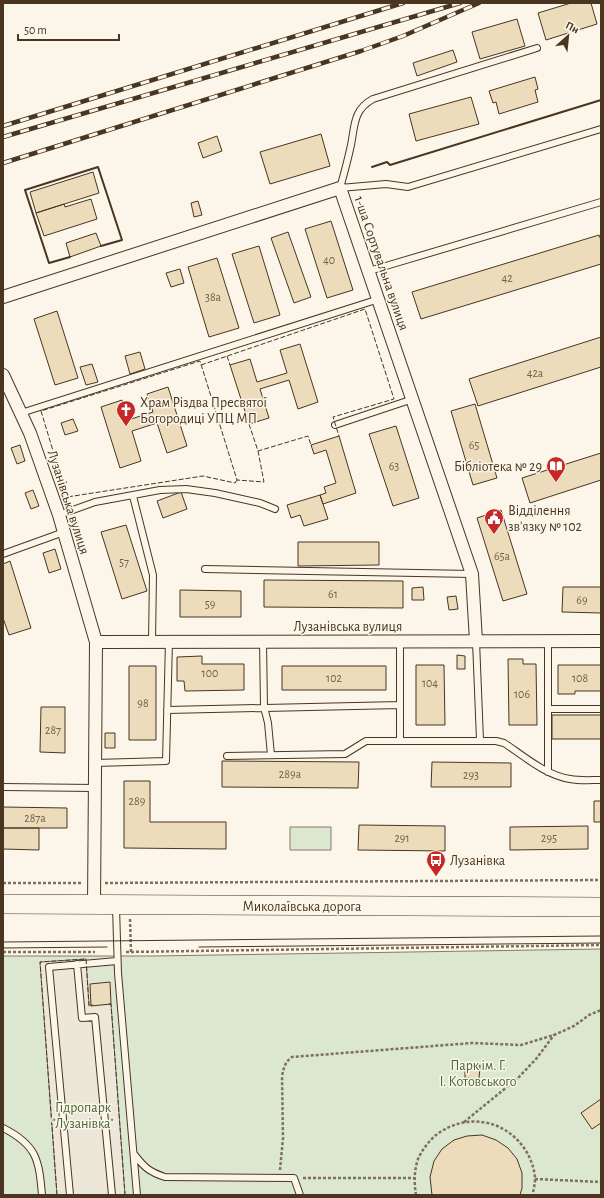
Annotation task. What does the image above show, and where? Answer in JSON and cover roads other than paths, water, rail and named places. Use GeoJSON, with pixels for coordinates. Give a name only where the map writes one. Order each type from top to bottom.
{"type":"FeatureCollection","features":[{"type":"Feature","properties":{"kind":"main road","name":"Миколаївська дорога"},"geometry":{"type":"LineString","coordinates":[[3,904],[601,907]]}},
{"type":"Feature","properties":{"kind":"street","name":"1-ша Сортувальна вулиця"},"geometry":{"type":"LineString","coordinates":[[3,297],[340,188],[472,574],[476,641]]}},
{"type":"Feature","properties":{"kind":"street","name":"Лузанівська вулиця"},"geometry":{"type":"LineString","coordinates":[[3,375],[30,432],[59,515],[96,642],[94,904]]}},
{"type":"Feature","properties":{"kind":"street","name":"Лузанівська вулиця"},"geometry":{"type":"LineString","coordinates":[[96,642],[601,641]]}},
{"type":"Feature","properties":{"kind":"lane"},"geometry":{"type":"LineString","coordinates":[[537,48],[373,99],[365,104],[355,119],[351,145],[340,188],[386,184],[408,187],[601,130]]}},
{"type":"Feature","properties":{"kind":"lane"},"geometry":{"type":"LineString","coordinates":[[369,271],[601,202]]}},
{"type":"Feature","properties":{"kind":"lane"},"geometry":{"type":"LineString","coordinates":[[21,413],[379,299]]}},
{"type":"Feature","properties":{"kind":"lane"},"geometry":{"type":"LineString","coordinates":[[335,425],[413,400]]}},
{"type":"Feature","properties":{"kind":"lane"},"geometry":{"type":"LineString","coordinates":[[59,515],[95,502],[160,490],[186,489],[230,496],[260,503],[275,509]]}},
{"type":"Feature","properties":{"kind":"lane"},"geometry":{"type":"LineString","coordinates":[[133,496],[152,575],[152,641]]}},
{"type":"Feature","properties":{"kind":"lane"},"geometry":{"type":"LineString","coordinates":[[3,554],[64,532]]}},
{"type":"Feature","properties":{"kind":"lane"},"geometry":{"type":"LineString","coordinates":[[205,569],[472,574]]}},
{"type":"Feature","properties":{"kind":"lane"},"geometry":{"type":"LineString","coordinates":[[95,763],[166,761],[169,641]]}},
{"type":"Feature","properties":{"kind":"lane"},"geometry":{"type":"LineString","coordinates":[[263,641],[264,707],[268,723],[271,755]]}},
{"type":"Feature","properties":{"kind":"lane"},"geometry":{"type":"LineString","coordinates":[[400,641],[400,741]]}},
{"type":"Feature","properties":{"kind":"lane"},"geometry":{"type":"LineString","coordinates":[[476,641],[480,740]]}},
{"type":"Feature","properties":{"kind":"lane"},"geometry":{"type":"LineString","coordinates":[[548,641],[548,772]]}},
{"type":"Feature","properties":{"kind":"lane"},"geometry":{"type":"LineString","coordinates":[[168,710],[400,705]]}},
{"type":"Feature","properties":{"kind":"lane"},"geometry":{"type":"LineString","coordinates":[[548,709],[601,709]]}},
{"type":"Feature","properties":{"kind":"lane"},"geometry":{"type":"LineString","coordinates":[[227,756],[345,754],[366,741],[496,741],[504,743],[548,772],[568,779],[601,780]]}},
{"type":"Feature","properties":{"kind":"lane"},"geometry":{"type":"LineString","coordinates":[[3,787],[95,788]]}},
{"type":"Feature","properties":{"kind":"lane"},"geometry":{"type":"LineString","coordinates":[[116,905],[117,961],[137,1195]]}},
{"type":"Feature","properties":{"kind":"lane"},"geometry":{"type":"LineString","coordinates":[[70,1195],[49,967],[117,961]]}},
{"type":"Feature","properties":{"kind":"lane"},"geometry":{"type":"LineString","coordinates":[[77,964],[82,1018],[95,1017],[112,1195]]}},
{"type":"Feature","properties":{"kind":"lane"},"geometry":{"type":"LineString","coordinates":[[3,1128],[20,1138],[29,1146],[36,1156],[39,1166],[42,1195]]}},
{"type":"Feature","properties":{"kind":"lane"},"geometry":{"type":"LineString","coordinates":[[134,1154],[144,1167],[153,1174],[165,1177],[294,1178],[300,1195]]}},
{"type":"Feature","properties":{"kind":"tram line"},"geometry":{"type":"LineString","coordinates":[[3,942],[601,936]]}},
{"type":"Feature","properties":{"kind":"tram line"},"geometry":{"type":"LineString","coordinates":[[199,947],[601,943]]}},
{"type":"Feature","properties":{"kind":"tram line"},"geometry":{"type":"LineString","coordinates":[[3,948],[107,947]]}},
{"type":"Feature","properties":{"kind":"railway"},"geometry":{"type":"LineString","coordinates":[[3,126],[403,3]]}},
{"type":"Feature","properties":{"kind":"railway"},"geometry":{"type":"LineString","coordinates":[[3,137],[460,3]]}},
{"type":"Feature","properties":{"kind":"railway"},"geometry":{"type":"LineString","coordinates":[[3,163],[361,51],[403,36],[479,3]]}},
{"type":"Feature","properties":{"kind":"place","name":"Храм Різдва Пресвятої Богородиці УПЦ МП"},"geometry":{"type":"Point","coordinates":[126,427]}},
{"type":"Feature","properties":{"kind":"place","name":"Бібліотека № 29"},"geometry":{"type":"Point","coordinates":[556,483]}},
{"type":"Feature","properties":{"kind":"place","name":"Відділення зв'язку № 102"},"geometry":{"type":"Point","coordinates":[494,535]}},
{"type":"Feature","properties":{"kind":"place","name":"Лузанівка"},"geometry":{"type":"Point","coordinates":[436,877]}},
{"type":"Feature","properties":{"kind":"park label","name":"Парк ім. Г. І. Котовського"},"geometry":{"type":"Point","coordinates":[478,1074]}},
{"type":"Feature","properties":{"kind":"park label","name":"Гідропарк \"Лузанівка\""},"geometry":{"type":"Point","coordinates":[83,1116]}}]}
